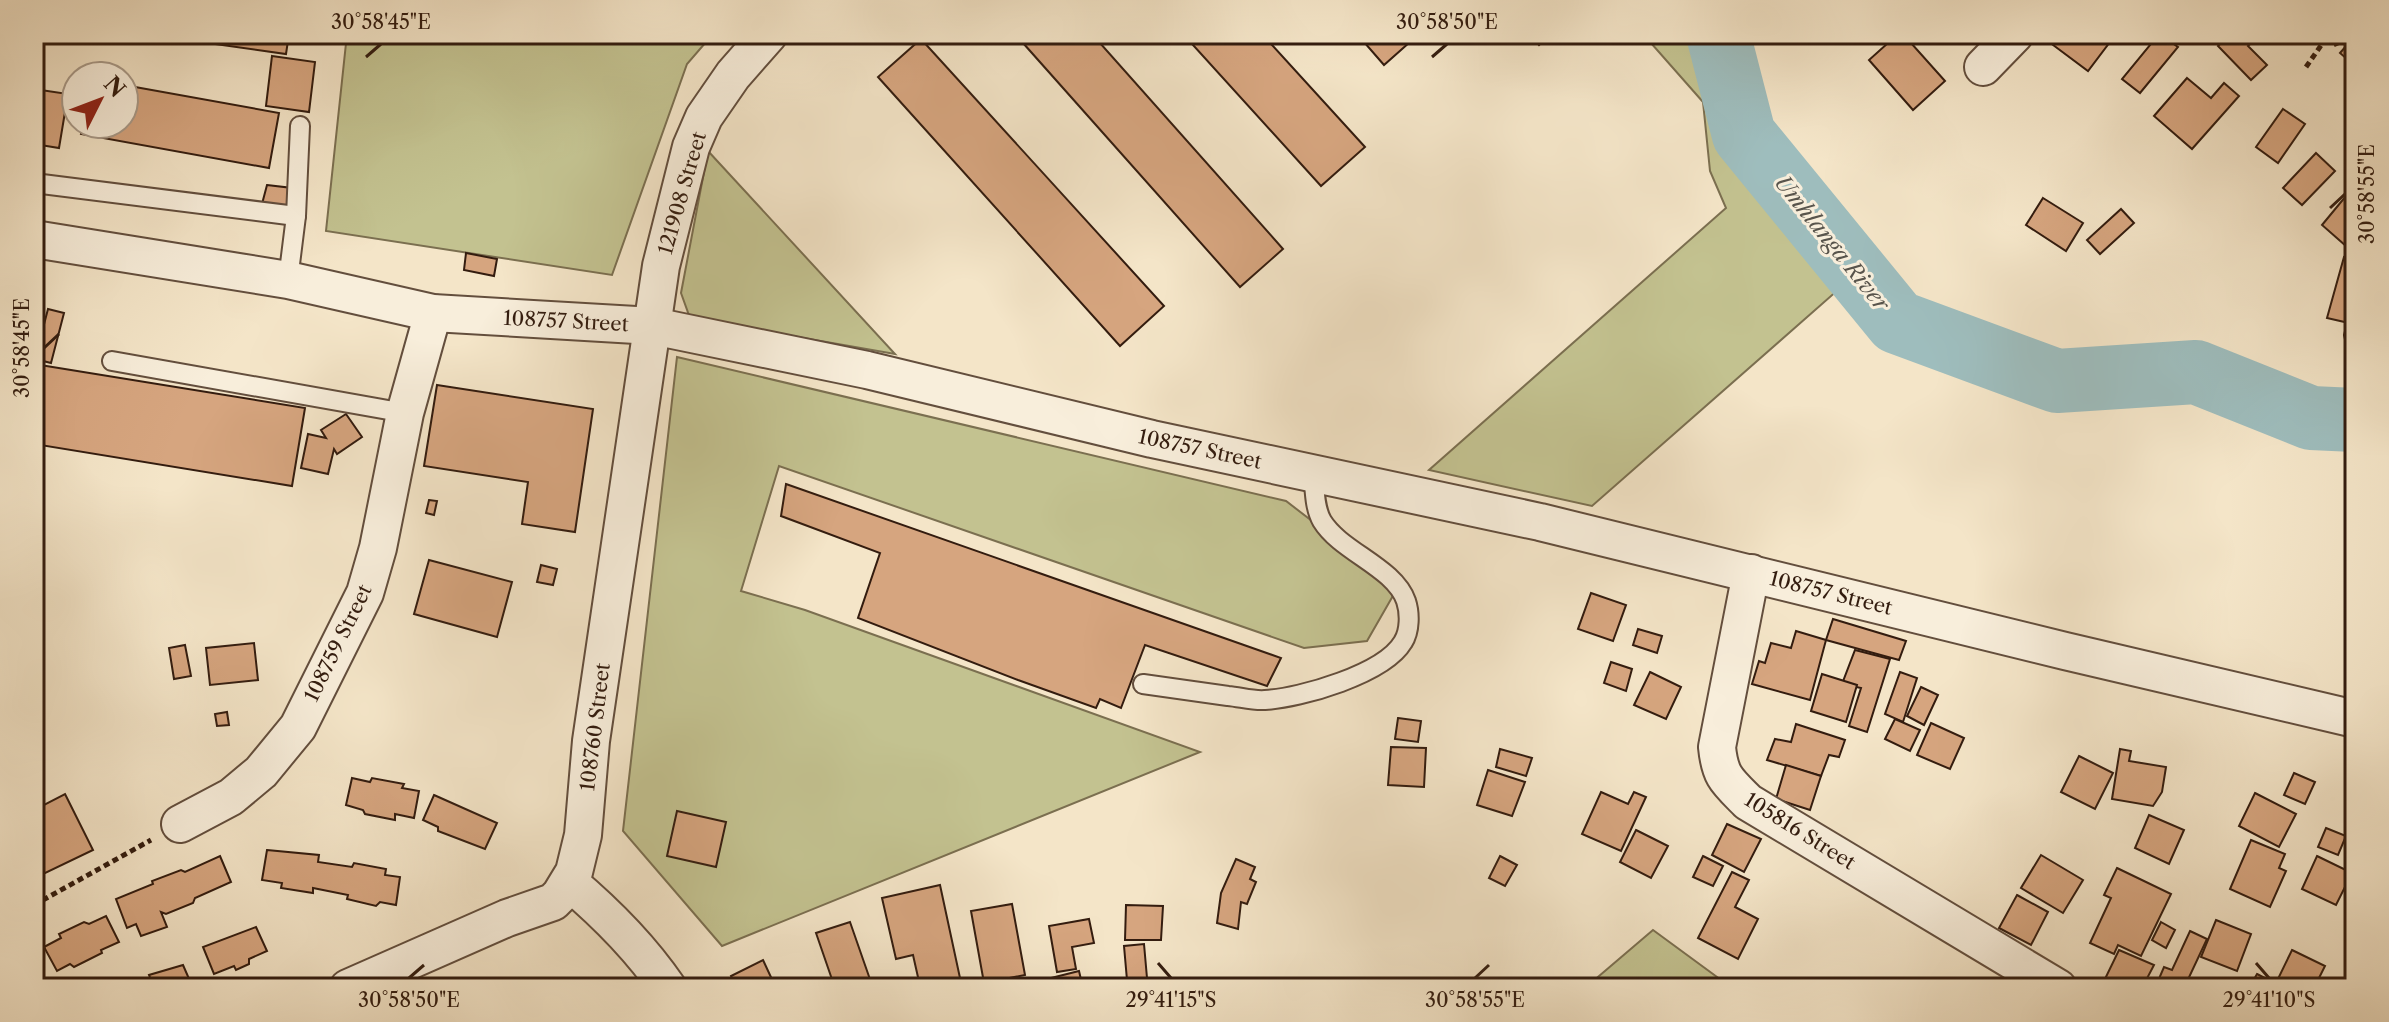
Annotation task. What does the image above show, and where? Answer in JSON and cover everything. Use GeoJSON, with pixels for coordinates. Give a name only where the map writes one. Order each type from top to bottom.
{"type":"FeatureCollection","features":[{"type":"Feature","properties":{"kind":"street","name":"121908 Street"},"geometry":{"type":"LineString","coordinates":[[653,326],[661,266],[691,147],[704,117],[769,34]]}},
{"type":"Feature","properties":{"kind":"street"},"geometry":{"type":"LineString","coordinates":[[1983,67],[2015,34]]}},
{"type":"Feature","properties":{"kind":"street","name":"108757 Street"},"geometry":{"type":"LineString","coordinates":[[34,239],[288,280],[433,313],[653,326],[867,370],[1152,439],[1540,522],[2355,719]]}},
{"type":"Feature","properties":{"kind":"street","name":"108759 Street"},"geometry":{"type":"LineString","coordinates":[[180,824],[231,797],[261,772],[298,727],[365,593],[378,548],[405,413],[433,313]]}},
{"type":"Feature","properties":{"kind":"street","name":"108760 Street"},"geometry":{"type":"LineString","coordinates":[[569,882],[579,857],[583,835],[591,741],[653,326]]}},
{"type":"Feature","properties":{"kind":"street","name":"105816 Street"},"geometry":{"type":"LineString","coordinates":[[1751,573],[1717,747],[1719,768],[1732,786],[1748,802],[2058,988]]}},
{"type":"Feature","properties":{"kind":"street"},"geometry":{"type":"LineString","coordinates":[[348,988],[425,973],[507,918],[553,902],[569,882],[630,937],[668,988]]}},
{"type":"Feature","properties":{"kind":"lane"},"geometry":{"type":"LineString","coordinates":[[288,280],[296,216],[300,126]]}},
{"type":"Feature","properties":{"kind":"lane"},"geometry":{"type":"LineString","coordinates":[[34,183],[296,216]]}},
{"type":"Feature","properties":{"kind":"lane"},"geometry":{"type":"LineString","coordinates":[[112,361],[405,413]]}},
{"type":"Feature","properties":{"kind":"lane"},"geometry":{"type":"LineString","coordinates":[[1143,684],[1263,701],[1342,681],[1393,655],[1403,643],[1408,631],[1406,601],[1398,587],[1333,534],[1322,520],[1317,507],[1313,473]]}},
{"type":"Feature","properties":{"kind":"path"},"geometry":{"type":"LineString","coordinates":[[2306,67],[2330,34],[2337,46]]}},
{"type":"Feature","properties":{"kind":"path"},"geometry":{"type":"LineString","coordinates":[[34,905],[180,824]]}},
{"type":"Feature","properties":{"kind":"shaded area"},"geometry":{"type":"Polygon","coordinates":[[[347,34],[713,34],[687,64],[612,275],[326,231],[347,34]]]}},
{"type":"Feature","properties":{"kind":"shaded area"},"geometry":{"type":"Polygon","coordinates":[[[1643,34],[1704,34],[1732,142],[1847,282],[1592,506],[1429,470],[1726,208],[1710,171],[1703,102],[1643,34]]]}},
{"type":"Feature","properties":{"kind":"shaded area"},"geometry":{"type":"Polygon","coordinates":[[[708,151],[895,354],[690,318],[681,293],[708,151]]]}},
{"type":"Feature","properties":{"kind":"shaded area"},"geometry":{"type":"Polygon","coordinates":[[[677,357],[1286,501],[1398,587],[1367,641],[1304,648],[779,466],[741,591],[805,610],[1200,752],[722,946],[623,831],[677,357]]]}},
{"type":"Feature","properties":{"kind":"shaded area"},"geometry":{"type":"Polygon","coordinates":[[[1653,930],[1732,988],[1585,988],[1653,930]]]}},
{"type":"Feature","properties":{"kind":"building"},"geometry":{"type":"Polygon","coordinates":[[[144,34],[289,34],[286,54],[144,34]]]}},
{"type":"Feature","properties":{"kind":"building"},"geometry":{"type":"Polygon","coordinates":[[[1015,34],[1092,34],[1283,249],[1240,287],[1015,34]]]}},
{"type":"Feature","properties":{"kind":"building"},"geometry":{"type":"Polygon","coordinates":[[[1183,34],[1262,34],[1365,147],[1321,186],[1183,34]]]}},
{"type":"Feature","properties":{"kind":"building"},"geometry":{"type":"Polygon","coordinates":[[[1357,34],[1419,34],[1384,65],[1357,34]]]}},
{"type":"Feature","properties":{"kind":"building"},"geometry":{"type":"Polygon","coordinates":[[[1529,34],[1550,34],[1539,45],[1529,34]]]}},
{"type":"Feature","properties":{"kind":"building"},"geometry":{"type":"Polygon","coordinates":[[[1898,34],[1903,34],[1945,81],[1913,110],[1869,60],[1898,34]]]}},
{"type":"Feature","properties":{"kind":"building"},"geometry":{"type":"Polygon","coordinates":[[[2116,34],[2088,71],[2041,36],[2116,34]]]}},
{"type":"Feature","properties":{"kind":"building"},"geometry":{"type":"Polygon","coordinates":[[[2159,34],[2178,47],[2140,93],[2122,79],[2159,34]]]}},
{"type":"Feature","properties":{"kind":"building"},"geometry":{"type":"Polygon","coordinates":[[[2230,34],[2258,36],[2248,46],[2267,65],[2251,80],[2218,46],[2230,34]]]}},
{"type":"Feature","properties":{"kind":"building"},"geometry":{"type":"Polygon","coordinates":[[[2355,36],[2355,66],[2340,53],[2355,36]]]}},
{"type":"Feature","properties":{"kind":"building"},"geometry":{"type":"Polygon","coordinates":[[[921,39],[1164,306],[1120,346],[878,77],[921,39]]]}},
{"type":"Feature","properties":{"kind":"building"},"geometry":{"type":"Polygon","coordinates":[[[272,56],[315,62],[309,112],[266,106],[272,56]]]}},
{"type":"Feature","properties":{"kind":"building"},"geometry":{"type":"Polygon","coordinates":[[[2187,78],[2211,98],[2224,83],[2239,96],[2192,149],[2154,116],[2187,78]]]}},
{"type":"Feature","properties":{"kind":"building"},"geometry":{"type":"Polygon","coordinates":[[[140,88],[279,113],[269,168],[114,140],[140,140],[140,88]]]}},
{"type":"Feature","properties":{"kind":"building"},"geometry":{"type":"Polygon","coordinates":[[[34,89],[60,93],[59,148],[34,144],[34,89]]]}},
{"type":"Feature","properties":{"kind":"building"},"geometry":{"type":"Polygon","coordinates":[[[2283,109],[2305,124],[2278,163],[2256,147],[2283,109]]]}},
{"type":"Feature","properties":{"kind":"building"},"geometry":{"type":"Polygon","coordinates":[[[2316,153],[2335,171],[2302,205],[2283,188],[2316,153]]]}},
{"type":"Feature","properties":{"kind":"building"},"geometry":{"type":"Polygon","coordinates":[[[267,185],[292,188],[291,208],[262,204],[267,185]]]}},
{"type":"Feature","properties":{"kind":"building"},"geometry":{"type":"Polygon","coordinates":[[[2355,185],[2355,235],[2346,246],[2322,225],[2355,185]]]}},
{"type":"Feature","properties":{"kind":"building"},"geometry":{"type":"Polygon","coordinates":[[[2043,198],[2083,223],[2066,251],[2026,225],[2043,198]]]}},
{"type":"Feature","properties":{"kind":"building"},"geometry":{"type":"Polygon","coordinates":[[[2121,209],[2134,223],[2100,254],[2087,240],[2121,209]]]}},
{"type":"Feature","properties":{"kind":"building"},"geometry":{"type":"Polygon","coordinates":[[[466,253],[497,259],[494,276],[464,270],[466,253]]]}},
{"type":"Feature","properties":{"kind":"building"},"geometry":{"type":"Polygon","coordinates":[[[2344,257],[2355,260],[2355,306],[2349,323],[2327,318],[2344,257]]]}},
{"type":"Feature","properties":{"kind":"building"},"geometry":{"type":"Polygon","coordinates":[[[48,309],[64,313],[51,363],[35,359],[48,309]]]}},
{"type":"Feature","properties":{"kind":"building"},"geometry":{"type":"Polygon","coordinates":[[[2355,321],[2355,351],[2346,344],[2344,335],[2355,321]]]}},
{"type":"Feature","properties":{"kind":"building"},"geometry":{"type":"Polygon","coordinates":[[[34,364],[305,408],[292,486],[34,444],[34,364]]]}},
{"type":"Feature","properties":{"kind":"building"},"geometry":{"type":"Polygon","coordinates":[[[437,385],[593,409],[575,532],[522,524],[528,482],[424,466],[437,385]]]}},
{"type":"Feature","properties":{"kind":"building"},"geometry":{"type":"Polygon","coordinates":[[[346,414],[362,437],[337,454],[334,449],[328,474],[301,468],[308,434],[326,438],[321,430],[346,414]]]}},
{"type":"Feature","properties":{"kind":"building"},"geometry":{"type":"Polygon","coordinates":[[[786,484],[1281,658],[1267,686],[1145,645],[1121,708],[1100,699],[1096,708],[858,618],[880,553],[781,516],[786,484]]]}},
{"type":"Feature","properties":{"kind":"building"},"geometry":{"type":"Polygon","coordinates":[[[429,500],[437,501],[434,515],[426,513],[429,500]]]}},
{"type":"Feature","properties":{"kind":"building"},"geometry":{"type":"Polygon","coordinates":[[[429,560],[512,582],[497,637],[414,614],[429,560]]]}},
{"type":"Feature","properties":{"kind":"building"},"geometry":{"type":"Polygon","coordinates":[[[541,565],[557,569],[553,585],[537,582],[541,565]]]}},
{"type":"Feature","properties":{"kind":"building"},"geometry":{"type":"Polygon","coordinates":[[[1591,593],[1626,605],[1613,641],[1578,629],[1591,593]]]}},
{"type":"Feature","properties":{"kind":"building"},"geometry":{"type":"Polygon","coordinates":[[[1833,619],[1906,641],[1899,660],[1826,640],[1833,619]]]}},
{"type":"Feature","properties":{"kind":"building"},"geometry":{"type":"Polygon","coordinates":[[[1638,629],[1662,636],[1657,653],[1633,645],[1638,629]]]}},
{"type":"Feature","properties":{"kind":"building"},"geometry":{"type":"Polygon","coordinates":[[[1796,631],[1826,640],[1810,700],[1752,684],[1759,661],[1765,663],[1771,643],[1791,648],[1796,631]]]}},
{"type":"Feature","properties":{"kind":"building"},"geometry":{"type":"Polygon","coordinates":[[[254,643],[258,680],[210,685],[206,648],[254,643]]]}},
{"type":"Feature","properties":{"kind":"building"},"geometry":{"type":"Polygon","coordinates":[[[185,645],[191,676],[174,679],[169,648],[185,645]]]}},
{"type":"Feature","properties":{"kind":"building"},"geometry":{"type":"Polygon","coordinates":[[[1855,650],[1890,659],[1867,732],[1849,726],[1861,688],[1842,684],[1855,650]]]}},
{"type":"Feature","properties":{"kind":"building"},"geometry":{"type":"Polygon","coordinates":[[[1611,662],[1632,669],[1626,691],[1604,683],[1611,662]]]}},
{"type":"Feature","properties":{"kind":"building"},"geometry":{"type":"Polygon","coordinates":[[[1650,672],[1681,687],[1666,719],[1634,705],[1650,672]]]}},
{"type":"Feature","properties":{"kind":"building"},"geometry":{"type":"Polygon","coordinates":[[[1900,672],[1917,678],[1903,722],[1885,714],[1900,672]]]}},
{"type":"Feature","properties":{"kind":"building"},"geometry":{"type":"Polygon","coordinates":[[[1822,674],[1857,685],[1846,722],[1811,711],[1822,674]]]}},
{"type":"Feature","properties":{"kind":"building"},"geometry":{"type":"Polygon","coordinates":[[[1921,687],[1938,695],[1924,725],[1907,716],[1921,687]]]}},
{"type":"Feature","properties":{"kind":"building"},"geometry":{"type":"Polygon","coordinates":[[[227,712],[229,725],[217,726],[215,714],[227,712]]]}},
{"type":"Feature","properties":{"kind":"building"},"geometry":{"type":"Polygon","coordinates":[[[1398,718],[1421,721],[1418,742],[1395,739],[1398,718]]]}},
{"type":"Feature","properties":{"kind":"building"},"geometry":{"type":"Polygon","coordinates":[[[1895,719],[1920,730],[1910,751],[1885,739],[1895,719]]]}},
{"type":"Feature","properties":{"kind":"building"},"geometry":{"type":"Polygon","coordinates":[[[1931,723],[1964,738],[1950,769],[1917,755],[1931,723]]]}},
{"type":"Feature","properties":{"kind":"building"},"geometry":{"type":"Polygon","coordinates":[[[1796,724],[1845,740],[1839,757],[1829,755],[1821,776],[1767,760],[1775,739],[1791,742],[1796,724]]]}},
{"type":"Feature","properties":{"kind":"building"},"geometry":{"type":"Polygon","coordinates":[[[1391,747],[1426,748],[1424,787],[1388,785],[1391,747]]]}},
{"type":"Feature","properties":{"kind":"building"},"geometry":{"type":"Polygon","coordinates":[[[1500,749],[1532,758],[1526,776],[1496,767],[1500,749]]]}},
{"type":"Feature","properties":{"kind":"building"},"geometry":{"type":"Polygon","coordinates":[[[2120,749],[2131,751],[2129,761],[2166,767],[2162,792],[2153,806],[2112,799],[2120,749]]]}},
{"type":"Feature","properties":{"kind":"building"},"geometry":{"type":"Polygon","coordinates":[[[2079,756],[2113,773],[2095,809],[2061,792],[2079,756]]]}},
{"type":"Feature","properties":{"kind":"building"},"geometry":{"type":"Polygon","coordinates":[[[1786,765],[1821,776],[1810,810],[1776,799],[1786,765]]]}},
{"type":"Feature","properties":{"kind":"building"},"geometry":{"type":"Polygon","coordinates":[[[1488,770],[1525,782],[1512,816],[1477,805],[1488,770]]]}},
{"type":"Feature","properties":{"kind":"building"},"geometry":{"type":"Polygon","coordinates":[[[2294,773],[2315,782],[2305,804],[2284,795],[2294,773]]]}},
{"type":"Feature","properties":{"kind":"building"},"geometry":{"type":"Polygon","coordinates":[[[352,778],[404,784],[402,788],[419,791],[414,818],[395,814],[395,820],[365,814],[363,810],[346,805],[352,778]]]}},
{"type":"Feature","properties":{"kind":"building"},"geometry":{"type":"Polygon","coordinates":[[[1601,792],[1628,804],[1634,792],[1646,797],[1621,851],[1582,834],[1601,792]]]}},
{"type":"Feature","properties":{"kind":"building"},"geometry":{"type":"Polygon","coordinates":[[[2255,793],[2296,814],[2279,847],[2239,826],[2255,793]]]}},
{"type":"Feature","properties":{"kind":"building"},"geometry":{"type":"Polygon","coordinates":[[[65,794],[93,850],[39,876],[34,866],[34,810],[65,794]]]}},
{"type":"Feature","properties":{"kind":"building"},"geometry":{"type":"Polygon","coordinates":[[[434,795],[497,823],[485,849],[438,831],[438,827],[423,820],[434,795]]]}},
{"type":"Feature","properties":{"kind":"building"},"geometry":{"type":"Polygon","coordinates":[[[677,811],[726,822],[716,867],[667,856],[677,811]]]}},
{"type":"Feature","properties":{"kind":"building"},"geometry":{"type":"Polygon","coordinates":[[[2149,815],[2184,830],[2169,864],[2135,848],[2149,815]]]}},
{"type":"Feature","properties":{"kind":"building"},"geometry":{"type":"Polygon","coordinates":[[[1727,824],[1761,839],[1744,872],[1712,855],[1727,824]]]}},
{"type":"Feature","properties":{"kind":"building"},"geometry":{"type":"Polygon","coordinates":[[[2326,828],[2346,836],[2338,855],[2318,847],[2326,828]]]}},
{"type":"Feature","properties":{"kind":"building"},"geometry":{"type":"Polygon","coordinates":[[[1636,830],[1668,846],[1651,878],[1620,862],[1636,830]]]}},
{"type":"Feature","properties":{"kind":"building"},"geometry":{"type":"Polygon","coordinates":[[[2251,840],[2285,854],[2279,868],[2286,871],[2270,907],[2230,889],[2251,840]]]}},
{"type":"Feature","properties":{"kind":"building"},"geometry":{"type":"Polygon","coordinates":[[[267,850],[319,855],[318,862],[352,867],[354,863],[386,869],[385,875],[400,877],[396,905],[380,902],[376,906],[347,899],[348,895],[313,888],[313,893],[281,888],[282,883],[262,880],[267,850]]]}},
{"type":"Feature","properties":{"kind":"building"},"geometry":{"type":"Polygon","coordinates":[[[2041,855],[2083,880],[2063,913],[2021,888],[2041,855]]]}},
{"type":"Feature","properties":{"kind":"building"},"geometry":{"type":"Polygon","coordinates":[[[220,856],[231,882],[195,898],[193,903],[166,914],[161,912],[167,927],[141,936],[136,924],[127,928],[116,899],[153,884],[152,881],[181,870],[185,872],[220,856]]]}},
{"type":"Feature","properties":{"kind":"building"},"geometry":{"type":"Polygon","coordinates":[[[1500,856],[1517,865],[1505,886],[1489,878],[1500,856]]]}},
{"type":"Feature","properties":{"kind":"building"},"geometry":{"type":"Polygon","coordinates":[[[1703,856],[1723,866],[1713,886],[1693,877],[1703,856]]]}},
{"type":"Feature","properties":{"kind":"building"},"geometry":{"type":"Polygon","coordinates":[[[2317,856],[2352,873],[2336,905],[2302,889],[2317,856]]]}},
{"type":"Feature","properties":{"kind":"building"},"geometry":{"type":"Polygon","coordinates":[[[1236,859],[1255,867],[1250,879],[1256,882],[1247,904],[1241,902],[1238,929],[1217,923],[1221,893],[1236,859]]]}},
{"type":"Feature","properties":{"kind":"building"},"geometry":{"type":"Polygon","coordinates":[[[2117,868],[2171,894],[2141,956],[2118,945],[2114,954],[2090,943],[2111,898],[2104,895],[2117,868]]]}},
{"type":"Feature","properties":{"kind":"building"},"geometry":{"type":"Polygon","coordinates":[[[1732,872],[1749,880],[1735,907],[1758,919],[1738,959],[1698,938],[1732,872]]]}},
{"type":"Feature","properties":{"kind":"building"},"geometry":{"type":"Polygon","coordinates":[[[940,885],[960,978],[920,986],[913,955],[896,959],[882,898],[940,885]]]}},
{"type":"Feature","properties":{"kind":"building"},"geometry":{"type":"Polygon","coordinates":[[[2017,895],[2048,912],[2031,945],[1999,928],[2017,895]]]}},
{"type":"Feature","properties":{"kind":"building"},"geometry":{"type":"Polygon","coordinates":[[[1012,904],[1025,975],[984,983],[971,911],[1012,904]]]}},
{"type":"Feature","properties":{"kind":"building"},"geometry":{"type":"Polygon","coordinates":[[[1126,905],[1163,906],[1161,940],[1125,940],[1126,905]]]}},
{"type":"Feature","properties":{"kind":"building"},"geometry":{"type":"Polygon","coordinates":[[[106,916],[119,942],[74,967],[70,964],[57,971],[44,947],[61,938],[59,934],[106,916]]]}},
{"type":"Feature","properties":{"kind":"building"},"geometry":{"type":"Polygon","coordinates":[[[1089,919],[1094,943],[1072,947],[1076,969],[1057,972],[1049,926],[1089,919]]]}},
{"type":"Feature","properties":{"kind":"building"},"geometry":{"type":"Polygon","coordinates":[[[2216,920],[2251,934],[2237,971],[2201,957],[2216,920]]]}},
{"type":"Feature","properties":{"kind":"building"},"geometry":{"type":"Polygon","coordinates":[[[850,922],[873,988],[835,988],[816,933],[850,922]]]}},
{"type":"Feature","properties":{"kind":"building"},"geometry":{"type":"Polygon","coordinates":[[[2161,922],[2175,930],[2166,948],[2152,940],[2161,922]]]}},
{"type":"Feature","properties":{"kind":"building"},"geometry":{"type":"Polygon","coordinates":[[[256,927],[267,951],[249,959],[249,964],[236,970],[234,966],[214,974],[203,947],[256,927]]]}},
{"type":"Feature","properties":{"kind":"building"},"geometry":{"type":"Polygon","coordinates":[[[2190,931],[2207,939],[2184,988],[2155,988],[2164,967],[2172,970],[2190,931]]]}},
{"type":"Feature","properties":{"kind":"building"},"geometry":{"type":"Polygon","coordinates":[[[1144,944],[1147,978],[1127,980],[1124,946],[1144,944]]]}},
{"type":"Feature","properties":{"kind":"building"},"geometry":{"type":"Polygon","coordinates":[[[2119,950],[2154,965],[2142,988],[2114,988],[2103,983],[2119,950]]]}},
{"type":"Feature","properties":{"kind":"building"},"geometry":{"type":"Polygon","coordinates":[[[2292,950],[2325,966],[2314,988],[2287,988],[2276,983],[2292,950]]]}},
{"type":"Feature","properties":{"kind":"building"},"geometry":{"type":"Polygon","coordinates":[[[763,960],[776,988],[736,988],[731,976],[763,960]]]}},
{"type":"Feature","properties":{"kind":"building"},"geometry":{"type":"Polygon","coordinates":[[[183,965],[193,988],[133,988],[151,980],[149,975],[183,965]]]}},
{"type":"Feature","properties":{"kind":"building"},"geometry":{"type":"Polygon","coordinates":[[[1079,971],[1083,988],[1049,988],[1047,979],[1079,971]]]}},
{"type":"Feature","properties":{"kind":"building"},"geometry":{"type":"Polygon","coordinates":[[[2257,974],[2284,988],[2249,988],[2257,974]]]}},
{"type":"Feature","properties":{"kind":"waterway","name":"Umhlanga River"},"geometry":{"type":"LineString","coordinates":[[1718,34],[1744,135],[1897,322],[2057,381],[2196,372],[2311,418],[2355,420]]}}]}
